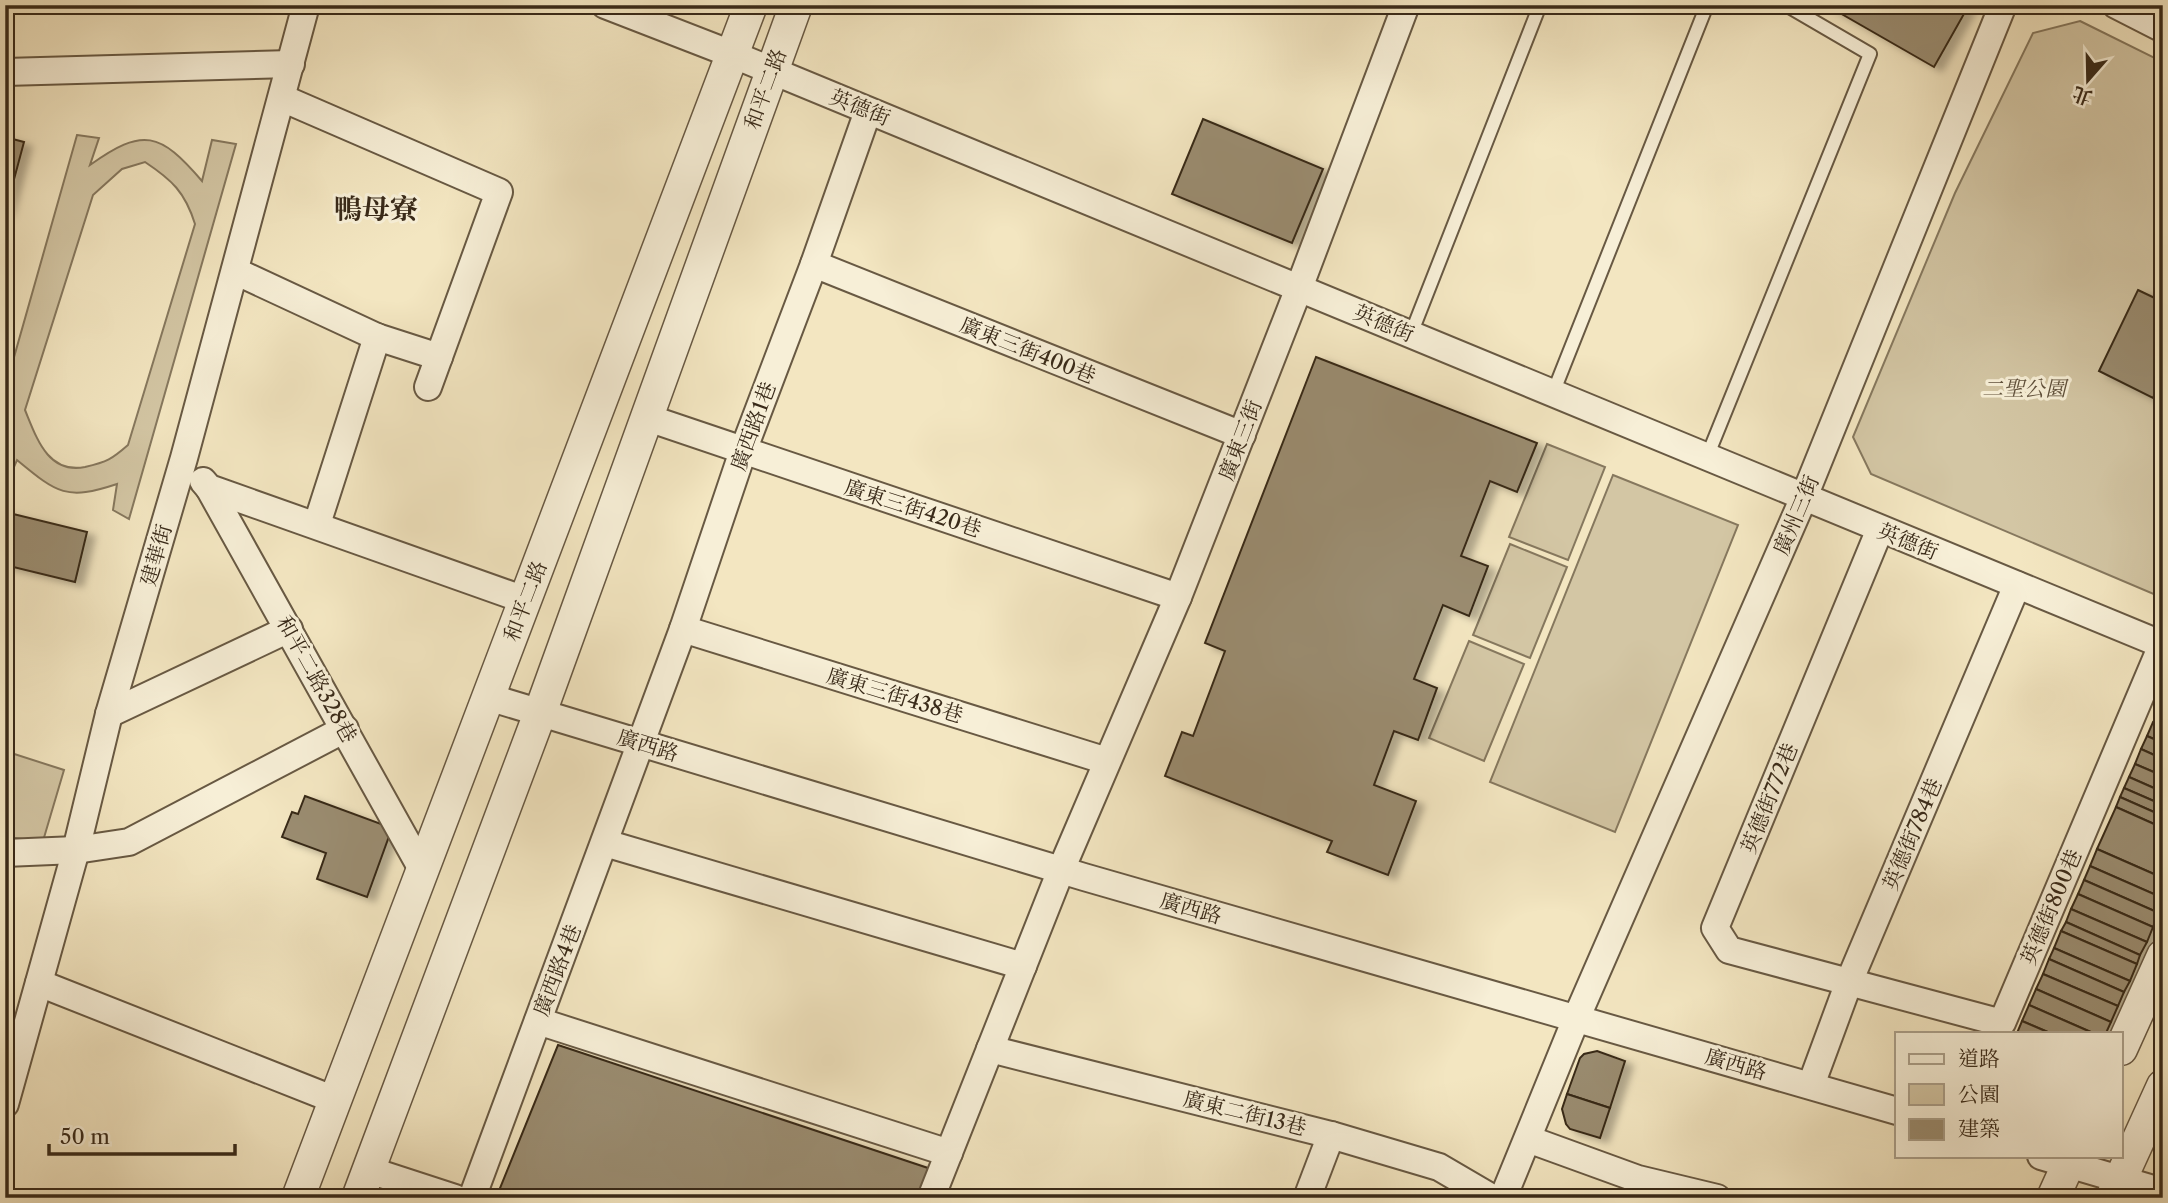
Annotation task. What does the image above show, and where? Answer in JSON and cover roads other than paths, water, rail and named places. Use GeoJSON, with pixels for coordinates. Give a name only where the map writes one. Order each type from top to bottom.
{"type":"FeatureCollection","features":[{"type":"Feature","properties":{"kind":"street","name":"建華街"},"geometry":{"type":"LineString","coordinates":[[5,1104],[76,850],[109,714],[184,458],[306,5]]}},
{"type":"Feature","properties":{"kind":"street","name":"英德街"},"geometry":{"type":"LineString","coordinates":[[605,5],[734,55],[2163,645]]}},
{"type":"Feature","properties":{"kind":"street","name":"和平二路"},"geometry":{"type":"LineString","coordinates":[[298,1198],[751,5]]}},
{"type":"Feature","properties":{"kind":"street","name":"和平二路"},"geometry":{"type":"LineString","coordinates":[[363,1184],[540,713],[796,5]]}},
{"type":"Feature","properties":{"kind":"street","name":"廣東三街"},"geometry":{"type":"LineString","coordinates":[[931,1198],[1061,870],[1178,597],[1406,5]]}},
{"type":"Feature","properties":{"kind":"street","name":"廣州三街"},"geometry":{"type":"LineString","coordinates":[[1503,1198],[1576,1019],[1804,497],[2003,5]]}},
{"type":"Feature","properties":{"kind":"street"},"geometry":{"type":"LineString","coordinates":[[2116,5],[2163,29]]}},
{"type":"Feature","properties":{"kind":"street"},"geometry":{"type":"LineString","coordinates":[[5,72],[291,64]]}},
{"type":"Feature","properties":{"kind":"street"},"geometry":{"type":"LineString","coordinates":[[282,98],[499,192],[428,387]]}},
{"type":"Feature","properties":{"kind":"street","name":"廣西路1巷"},"geometry":{"type":"LineString","coordinates":[[642,743],[743,451],[814,264],[868,111]]}},
{"type":"Feature","properties":{"kind":"street","name":"廣東三街400巷"},"geometry":{"type":"LineString","coordinates":[[814,264],[1242,435]]}},
{"type":"Feature","properties":{"kind":"street"},"geometry":{"type":"LineString","coordinates":[[235,271],[377,337],[439,357]]}},
{"type":"Feature","properties":{"kind":"street"},"geometry":{"type":"LineString","coordinates":[[317,524],[377,337]]}},
{"type":"Feature","properties":{"kind":"street","name":"廣東三街420巷"},"geometry":{"type":"LineString","coordinates":[[648,418],[1178,597]]}},
{"type":"Feature","properties":{"kind":"street","name":"和平二路328巷"},"geometry":{"type":"LineString","coordinates":[[184,458],[209,488],[423,871]]}},
{"type":"Feature","properties":{"kind":"street"},"geometry":{"type":"LineString","coordinates":[[209,488],[317,524],[525,600]]}},
{"type":"Feature","properties":{"kind":"street","name":"英德街772巷"},"geometry":{"type":"LineString","coordinates":[[1849,982],[1729,950],[1715,928],[1880,529]]}},
{"type":"Feature","properties":{"kind":"street","name":"英德街784巷"},"geometry":{"type":"LineString","coordinates":[[1811,1085],[1849,982],[2017,585]]}},
{"type":"Feature","properties":{"kind":"street"},"geometry":{"type":"LineString","coordinates":[[109,714],[289,629]]}},
{"type":"Feature","properties":{"kind":"street","name":"廣東三街438巷"},"geometry":{"type":"LineString","coordinates":[[683,629],[1107,761]]}},
{"type":"Feature","properties":{"kind":"street","name":"英德街800巷"},"geometry":{"type":"LineString","coordinates":[[1849,982],[2002,1023],[2163,645]]}},
{"type":"Feature","properties":{"kind":"street","name":"廣西路"},"geometry":{"type":"LineString","coordinates":[[488,698],[1061,870],[1895,1110]]}},
{"type":"Feature","properties":{"kind":"street"},"geometry":{"type":"LineString","coordinates":[[5,853],[76,850],[129,842],[345,729]]}},
{"type":"Feature","properties":{"kind":"street","name":"廣西路4巷"},"geometry":{"type":"LineString","coordinates":[[472,1198],[642,743]]}},
{"type":"Feature","properties":{"kind":"street"},"geometry":{"type":"LineString","coordinates":[[605,843],[1023,966]]}},
{"type":"Feature","properties":{"kind":"street"},"geometry":{"type":"LineString","coordinates":[[2122,1047],[2163,956]]}},
{"type":"Feature","properties":{"kind":"street"},"geometry":{"type":"LineString","coordinates":[[39,983],[335,1100]]}},
{"type":"Feature","properties":{"kind":"street"},"geometry":{"type":"LineString","coordinates":[[538,1021],[949,1153]]}},
{"type":"Feature","properties":{"kind":"street","name":"廣東二街13巷"},"geometry":{"type":"LineString","coordinates":[[990,1049],[1331,1135],[1439,1167],[1492,1198]]}},
{"type":"Feature","properties":{"kind":"street"},"geometry":{"type":"LineString","coordinates":[[2116,1189],[2163,1086]]}},
{"type":"Feature","properties":{"kind":"street"},"geometry":{"type":"LineString","coordinates":[[1307,1198],[1331,1135]]}},
{"type":"Feature","properties":{"kind":"street"},"geometry":{"type":"LineString","coordinates":[[1528,1139],[1641,1189],[1717,1198]]}},
{"type":"Feature","properties":{"kind":"street"},"geometry":{"type":"LineString","coordinates":[[2053,1198],[2060,1158],[2116,1189],[2163,1192]]}},
{"type":"Feature","properties":{"kind":"street"},"geometry":{"type":"LineString","coordinates":[[363,1184],[455,1198]]}},
{"type":"Feature","properties":{"kind":"lane"},"geometry":{"type":"LineString","coordinates":[[1411,334],[1540,5]]}},
{"type":"Feature","properties":{"kind":"lane"},"geometry":{"type":"LineString","coordinates":[[1553,393],[1707,5]]}},
{"type":"Feature","properties":{"kind":"lane"},"geometry":{"type":"LineString","coordinates":[[1707,457],[1870,54],[1786,5]]}},
{"type":"Feature","properties":{"kind":"district","name":"鴨母寮"},"geometry":{"type":"Point","coordinates":[376,209]}},
{"type":"Feature","properties":{"kind":"park label","name":"二聖公園"},"geometry":{"type":"Point","coordinates":[2024,388]}}]}
